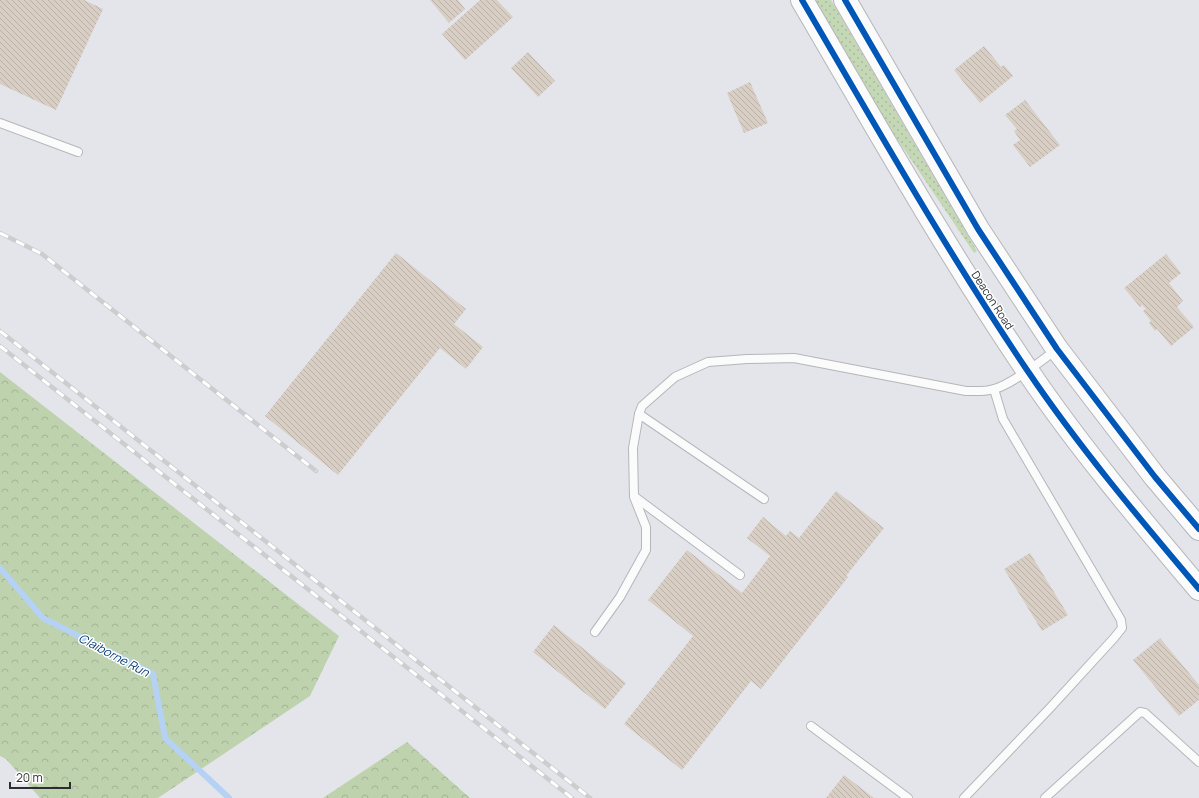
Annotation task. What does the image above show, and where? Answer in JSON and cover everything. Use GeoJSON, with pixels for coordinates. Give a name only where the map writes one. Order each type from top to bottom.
{"type":"FeatureCollection","features":[{"type":"Feature","properties":{"kind":"main road","name":"Deacon Road"},"geometry":{"type":"LineString","coordinates":[[802,0],[933,226],[1027,370],[1090,456],[1199,589]]}},
{"type":"Feature","properties":{"kind":"main road"},"geometry":{"type":"LineString","coordinates":[[845,0],[978,229],[1057,349],[1155,477],[1199,529]]}},
{"type":"Feature","properties":{"kind":"lane"},"geometry":{"type":"LineString","coordinates":[[0,123],[78,152]]}},
{"type":"Feature","properties":{"kind":"lane"},"geometry":{"type":"LineString","coordinates":[[595,632],[620,597],[646,550],[646,527],[634,497],[633,448],[639,414],[642,406],[675,377],[708,362],[794,358],[966,391],[994,389],[1006,384],[1057,349]]}},
{"type":"Feature","properties":{"kind":"lane"},"geometry":{"type":"LineString","coordinates":[[964,798],[1066,691],[1122,628],[1121,620],[1003,419],[994,389]]}},
{"type":"Feature","properties":{"kind":"lane"},"geometry":{"type":"LineString","coordinates":[[639,414],[764,499]]}},
{"type":"Feature","properties":{"kind":"lane"},"geometry":{"type":"LineString","coordinates":[[634,497],[740,575]]}},
{"type":"Feature","properties":{"kind":"lane"},"geometry":{"type":"LineString","coordinates":[[1045,798],[1140,712],[1145,713],[1199,762]]}},
{"type":"Feature","properties":{"kind":"lane"},"geometry":{"type":"LineString","coordinates":[[811,726],[908,798]]}},
{"type":"Feature","properties":{"kind":"green space"},"geometry":{"type":"Polygon","coordinates":[[[814,0],[831,0],[977,251],[974,253],[889,127],[814,0]]]}},
{"type":"Feature","properties":{"kind":"green space"},"geometry":{"type":"Polygon","coordinates":[[[0,372],[339,636],[310,696],[158,798],[40,798],[6,759],[0,756],[0,372]]]}},
{"type":"Feature","properties":{"kind":"green space"},"geometry":{"type":"Polygon","coordinates":[[[407,742],[470,798],[323,798],[407,742]]]}},
{"type":"Feature","properties":{"kind":"building"},"geometry":{"type":"Polygon","coordinates":[[[0,0],[84,0],[103,9],[56,110],[0,84],[0,0]]]}},
{"type":"Feature","properties":{"kind":"building"},"geometry":{"type":"Polygon","coordinates":[[[430,0],[458,0],[465,9],[449,23],[430,0]]]}},
{"type":"Feature","properties":{"kind":"building"},"geometry":{"type":"Polygon","coordinates":[[[480,0],[497,0],[513,17],[465,60],[442,34],[480,0]]]}},
{"type":"Feature","properties":{"kind":"building"},"geometry":{"type":"Polygon","coordinates":[[[984,46],[1001,67],[1004,65],[1013,76],[980,103],[954,70],[984,46]]]}},
{"type":"Feature","properties":{"kind":"building"},"geometry":{"type":"Polygon","coordinates":[[[528,52],[555,81],[538,97],[511,68],[528,52]]]}},
{"type":"Feature","properties":{"kind":"building"},"geometry":{"type":"Polygon","coordinates":[[[750,82],[768,123],[744,133],[727,93],[750,82]]]}},
{"type":"Feature","properties":{"kind":"building"},"geometry":{"type":"Polygon","coordinates":[[[1025,100],[1060,145],[1030,167],[1013,145],[1020,140],[1014,131],[1017,129],[1005,115],[1025,100]]]}},
{"type":"Feature","properties":{"kind":"building"},"geometry":{"type":"Polygon","coordinates":[[[396,253],[466,309],[454,324],[483,347],[466,369],[440,348],[338,475],[265,416],[396,253]]]}},
{"type":"Feature","properties":{"kind":"building"},"geometry":{"type":"Polygon","coordinates":[[[1166,254],[1181,273],[1169,283],[1183,301],[1177,307],[1194,327],[1171,346],[1157,329],[1155,331],[1149,323],[1151,321],[1143,311],[1146,309],[1142,305],[1140,307],[1124,288],[1166,254]]]}},
{"type":"Feature","properties":{"kind":"building"},"geometry":{"type":"Polygon","coordinates":[[[836,491],[884,528],[761,689],[751,681],[682,770],[624,724],[693,636],[648,600],[687,550],[742,593],[770,556],[747,538],[763,517],[786,536],[790,531],[799,538],[836,491]]]}},
{"type":"Feature","properties":{"kind":"building"},"geometry":{"type":"Polygon","coordinates":[[[1030,553],[1068,615],[1042,631],[1004,569],[1030,553]]]}},
{"type":"Feature","properties":{"kind":"building"},"geometry":{"type":"Polygon","coordinates":[[[554,625],[626,683],[605,709],[533,652],[554,625]]]}},
{"type":"Feature","properties":{"kind":"building"},"geometry":{"type":"Polygon","coordinates":[[[1160,638],[1199,685],[1199,700],[1179,716],[1133,660],[1160,638]]]}},
{"type":"Feature","properties":{"kind":"building"},"geometry":{"type":"Polygon","coordinates":[[[844,775],[874,798],[826,798],[844,775]]]}},
{"type":"Feature","properties":{"kind":"waterway","name":"Claiborne Run"},"geometry":{"type":"LineString","coordinates":[[0,568],[43,618],[153,674],[165,738],[229,798]]}},
{"type":"Feature","properties":{"kind":"railway"},"geometry":{"type":"LineString","coordinates":[[0,233],[42,254],[316,471]]}},
{"type":"Feature","properties":{"kind":"railway"},"geometry":{"type":"LineString","coordinates":[[0,331],[590,798]]}},
{"type":"Feature","properties":{"kind":"railway"},"geometry":{"type":"LineString","coordinates":[[0,346],[572,798]]}},
{"type":"Feature","properties":{"kind":"cycle path"},"geometry":{"type":"LineString","coordinates":[[802,0],[939,233],[1027,370],[1088,454],[1199,589]]}},
{"type":"Feature","properties":{"kind":"cycle path"},"geometry":{"type":"LineString","coordinates":[[845,0],[978,229],[1057,349],[1155,477],[1199,529]]}}]}
